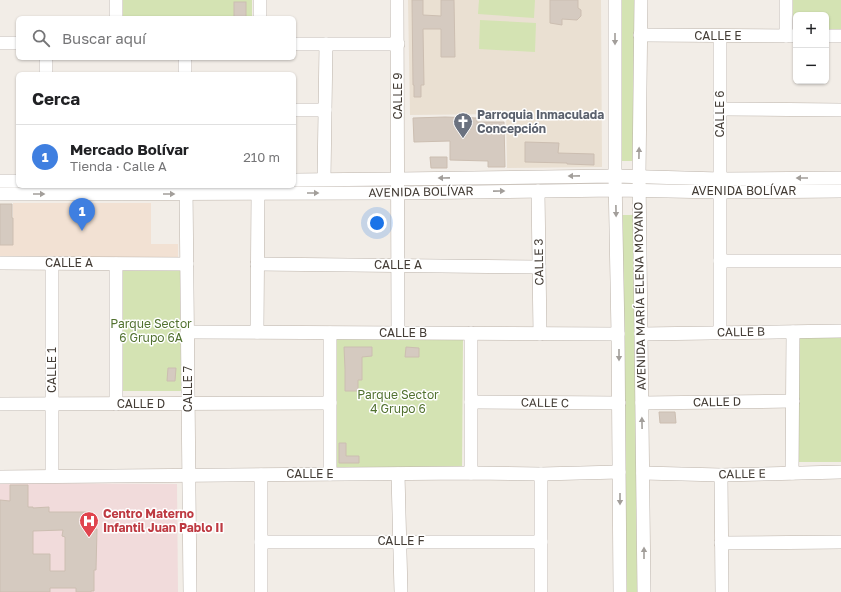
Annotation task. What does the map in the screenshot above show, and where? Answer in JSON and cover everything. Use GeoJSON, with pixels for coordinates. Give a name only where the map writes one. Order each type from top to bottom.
{"type":"FeatureCollection","features":[{"type":"Feature","properties":{"kind":"street"},"geometry":{"type":"LineString","coordinates":[[116,0],[116,16]]}},
{"type":"Feature","properties":{"kind":"street"},"geometry":{"type":"LineString","coordinates":[[260,0],[260,16]]}},
{"type":"Feature","properties":{"kind":"street","name":"CALLE 9"},"geometry":{"type":"LineString","coordinates":[[397,0],[398,333]]}},
{"type":"Feature","properties":{"kind":"street","name":"AVENIDA MARÍA ELENA MOYANO"},"geometry":{"type":"LineString","coordinates":[[614,0],[620,592]]}},
{"type":"Feature","properties":{"kind":"street","name":"AVENIDA MARÍA ELENA MOYANO"},"geometry":{"type":"LineString","coordinates":[[641,0],[638,176],[642,334],[644,592]]}},
{"type":"Feature","properties":{"kind":"street"},"geometry":{"type":"LineString","coordinates":[[786,0],[791,36]]}},
{"type":"Feature","properties":{"kind":"street","name":"CALLE E"},"geometry":{"type":"LineString","coordinates":[[640,35],[791,36]]}},
{"type":"Feature","properties":{"kind":"street","name":"CALLE 6"},"geometry":{"type":"LineString","coordinates":[[720,36],[720,185]]}},
{"type":"Feature","properties":{"kind":"street"},"geometry":{"type":"LineString","coordinates":[[829,36],[841,36]]}},
{"type":"Feature","properties":{"kind":"street"},"geometry":{"type":"LineString","coordinates":[[0,43],[16,43]]}},
{"type":"Feature","properties":{"kind":"street"},"geometry":{"type":"LineString","coordinates":[[296,44],[398,44]]}},
{"type":"Feature","properties":{"kind":"street"},"geometry":{"type":"LineString","coordinates":[[324,180],[326,44]]}},
{"type":"Feature","properties":{"kind":"street"},"geometry":{"type":"LineString","coordinates":[[46,60],[46,72]]}},
{"type":"Feature","properties":{"kind":"street"},"geometry":{"type":"LineString","coordinates":[[185,60],[185,72]]}},
{"type":"Feature","properties":{"kind":"street"},"geometry":{"type":"LineString","coordinates":[[720,109],[841,110]]}},
{"type":"Feature","properties":{"kind":"street"},"geometry":{"type":"LineString","coordinates":[[296,110],[325,110]]}},
{"type":"Feature","properties":{"kind":"street","name":"AVENIDA BOLÍVAR"},"geometry":{"type":"LineString","coordinates":[[296,180],[638,176],[720,185],[841,191]]}},
{"type":"Feature","properties":{"kind":"street","name":"AVENIDA BOLÍVAR"},"geometry":{"type":"LineString","coordinates":[[0,194],[186,190],[258,193],[639,190],[841,178]]}},
{"type":"Feature","properties":{"kind":"street"},"geometry":{"type":"LineString","coordinates":[[0,181],[16,181]]}},
{"type":"Feature","properties":{"kind":"street"},"geometry":{"type":"LineString","coordinates":[[720,185],[720,333]]}},
{"type":"Feature","properties":{"kind":"street","name":"CALLE 7"},"geometry":{"type":"LineString","coordinates":[[186,190],[190,592]]}},
{"type":"Feature","properties":{"kind":"street","name":"CALLE 3"},"geometry":{"type":"LineString","coordinates":[[538,191],[540,334]]}},
{"type":"Feature","properties":{"kind":"street"},"geometry":{"type":"LineString","coordinates":[[257,332],[258,193]]}},
{"type":"Feature","properties":{"kind":"street"},"geometry":{"type":"LineString","coordinates":[[720,260],[841,261]]}},
{"type":"Feature","properties":{"kind":"street","name":"CALLE A"},"geometry":{"type":"LineString","coordinates":[[0,263],[187,264]]}},
{"type":"Feature","properties":{"kind":"street","name":"CALLE 1"},"geometry":{"type":"LineString","coordinates":[[52,264],[52,476]]}},
{"type":"Feature","properties":{"kind":"street"},"geometry":{"type":"LineString","coordinates":[[116,264],[116,404]]}},
{"type":"Feature","properties":{"kind":"street","name":"CALLE A"},"geometry":{"type":"LineString","coordinates":[[257,264],[539,267]]}},
{"type":"Feature","properties":{"kind":"street","name":"CALLE B"},"geometry":{"type":"LineString","coordinates":[[642,334],[841,331]]}},
{"type":"Feature","properties":{"kind":"street","name":"CALLE B"},"geometry":{"type":"LineString","coordinates":[[187,332],[618,334]]}},
{"type":"Feature","properties":{"kind":"street"},"geometry":{"type":"LineString","coordinates":[[792,472],[793,332]]}},
{"type":"Feature","properties":{"kind":"street"},"geometry":{"type":"LineString","coordinates":[[330,333],[330,474]]}},
{"type":"Feature","properties":{"kind":"street"},"geometry":{"type":"LineString","coordinates":[[471,333],[471,473]]}},
{"type":"Feature","properties":{"kind":"street","name":"CALLE D"},"geometry":{"type":"LineString","coordinates":[[642,403],[793,401]]}},
{"type":"Feature","properties":{"kind":"street","name":"CALLE C"},"geometry":{"type":"LineString","coordinates":[[471,402],[619,403]]}},
{"type":"Feature","properties":{"kind":"street","name":"CALLE D"},"geometry":{"type":"LineString","coordinates":[[0,404],[330,403]]}},
{"type":"Feature","properties":{"kind":"street","name":"CALLE E"},"geometry":{"type":"LineString","coordinates":[[0,477],[471,473],[541,474],[619,472]]}},
{"type":"Feature","properties":{"kind":"street","name":"CALLE E"},"geometry":{"type":"LineString","coordinates":[[643,473],[721,474],[841,472]]}},
{"type":"Feature","properties":{"kind":"street"},"geometry":{"type":"LineString","coordinates":[[398,474],[401,592]]}},
{"type":"Feature","properties":{"kind":"street"},"geometry":{"type":"LineString","coordinates":[[541,474],[541,592]]}},
{"type":"Feature","properties":{"kind":"street"},"geometry":{"type":"LineString","coordinates":[[721,474],[722,592]]}},
{"type":"Feature","properties":{"kind":"street"},"geometry":{"type":"LineString","coordinates":[[261,475],[261,592]]}},
{"type":"Feature","properties":{"kind":"street","name":"CALLE F"},"geometry":{"type":"LineString","coordinates":[[261,542],[541,542]]}},
{"type":"Feature","properties":{"kind":"street"},"geometry":{"type":"LineString","coordinates":[[721,543],[841,542]]}},
{"type":"Feature","properties":{"kind":"shaded area"},"geometry":{"type":"Polygon","coordinates":[[[408,0],[601,0],[602,167],[507,168],[506,114],[410,115],[408,0]]]}},
{"type":"Feature","properties":{"kind":"shaded area"},"geometry":{"type":"Polygon","coordinates":[[[13,203],[151,203],[151,244],[178,244],[178,258],[0,258],[0,245],[13,245],[13,203]]]}},
{"type":"Feature","properties":{"kind":"shaded area","name":"Centro Materno Infantil Juan Pablo II"},"geometry":{"type":"Polygon","coordinates":[[[0,483],[177,484],[178,592],[0,592],[0,483]]]}},
{"type":"Feature","properties":{"kind":"green space"},"geometry":{"type":"Polygon","coordinates":[[[123,0],[252,0],[252,16],[123,16],[123,0]]]}},
{"type":"Feature","properties":{"kind":"green space"},"geometry":{"type":"Polygon","coordinates":[[[479,0],[535,0],[534,18],[478,14],[479,0]]]}},
{"type":"Feature","properties":{"kind":"green space"},"geometry":{"type":"Polygon","coordinates":[[[622,0],[634,0],[635,161],[622,161],[622,0]]]}},
{"type":"Feature","properties":{"kind":"green space"},"geometry":{"type":"Polygon","coordinates":[[[792,0],[841,0],[841,33],[829,33],[829,12],[793,12],[793,33],[792,0]]]}},
{"type":"Feature","properties":{"kind":"green space"},"geometry":{"type":"Polygon","coordinates":[[[480,20],[536,23],[535,52],[479,49],[480,20]]]}},
{"type":"Feature","properties":{"kind":"green space"},"geometry":{"type":"Polygon","coordinates":[[[622,215],[635,215],[637,592],[624,592],[622,215]]]}},
{"type":"Feature","properties":{"kind":"green space","name":"Parque Sector 6 Grupo 6A"},"geometry":{"type":"Polygon","coordinates":[[[121,271],[180,271],[181,391],[122,391],[121,271]]]}},
{"type":"Feature","properties":{"kind":"green space","name":"Parque Sector 4 Grupo 6"},"geometry":{"type":"Polygon","coordinates":[[[334,337],[463,338],[462,467],[334,467],[334,337]]]}},
{"type":"Feature","properties":{"kind":"green space"},"geometry":{"type":"Polygon","coordinates":[[[797,337],[841,337],[841,462],[796,462],[797,337]]]}},
{"type":"Feature","properties":{"kind":"building"},"geometry":{"type":"Polygon","coordinates":[[[412,0],[423,0],[423,15],[441,16],[441,0],[454,0],[455,57],[441,57],[441,29],[423,29],[424,85],[421,85],[421,97],[414,97],[412,0]]]}},
{"type":"Feature","properties":{"kind":"building"},"geometry":{"type":"Polygon","coordinates":[[[550,0],[578,0],[578,8],[581,10],[581,16],[577,20],[562,19],[562,25],[550,23],[550,0]]]}},
{"type":"Feature","properties":{"kind":"building"},"geometry":{"type":"Polygon","coordinates":[[[234,2],[246,2],[246,16],[234,16],[234,2]]]}},
{"type":"Feature","properties":{"kind":"building"},"geometry":{"type":"Polygon","coordinates":[[[413,118],[477,118],[477,122],[504,122],[505,167],[488,167],[488,161],[450,160],[450,141],[414,142],[413,118]]]}},
{"type":"Feature","properties":{"kind":"building"},"geometry":{"type":"Polygon","coordinates":[[[525,142],[559,143],[558,153],[594,154],[594,165],[525,162],[525,142]]]}},
{"type":"Feature","properties":{"kind":"building"},"geometry":{"type":"Polygon","coordinates":[[[430,157],[447,157],[447,168],[431,168],[430,157]]]}},
{"type":"Feature","properties":{"kind":"building"},"geometry":{"type":"Polygon","coordinates":[[[0,204],[12,204],[13,245],[0,245],[0,204]]]}},
{"type":"Feature","properties":{"kind":"building"},"geometry":{"type":"Polygon","coordinates":[[[344,347],[372,347],[372,356],[362,357],[362,380],[358,380],[358,391],[345,391],[344,347]]]}},
{"type":"Feature","properties":{"kind":"building"},"geometry":{"type":"Polygon","coordinates":[[[406,347],[419,348],[419,357],[405,357],[406,347]]]}},
{"type":"Feature","properties":{"kind":"building"},"geometry":{"type":"Polygon","coordinates":[[[168,368],[176,368],[175,381],[167,381],[168,368]]]}},
{"type":"Feature","properties":{"kind":"building"},"geometry":{"type":"Polygon","coordinates":[[[659,412],[675,412],[676,423],[660,423],[659,412]]]}},
{"type":"Feature","properties":{"kind":"building"},"geometry":{"type":"Polygon","coordinates":[[[339,443],[346,443],[346,456],[359,456],[359,463],[339,463],[339,443]]]}},
{"type":"Feature","properties":{"kind":"building"},"geometry":{"type":"Polygon","coordinates":[[[10,485],[28,485],[28,507],[49,507],[49,512],[92,512],[92,529],[97,529],[94,591],[76,592],[76,588],[50,588],[50,592],[0,592],[0,500],[10,501],[10,485]],[[63,530],[33,531],[33,554],[50,554],[50,571],[65,571],[65,537],[62,536],[63,530]]]}},
{"type":"Feature","properties":{"kind":"place","name":"Parroquia Inmaculada Concepción"},"geometry":{"type":"Point","coordinates":[463,139]}},
{"type":"Feature","properties":{"kind":"place","name":"Mercado Bolívar"},"geometry":{"type":"Point","coordinates":[82,231]}},
{"type":"Feature","properties":{"kind":"place","name":"Centro Materno Infantil Juan Pablo II"},"geometry":{"type":"Point","coordinates":[89,538]}}]}
